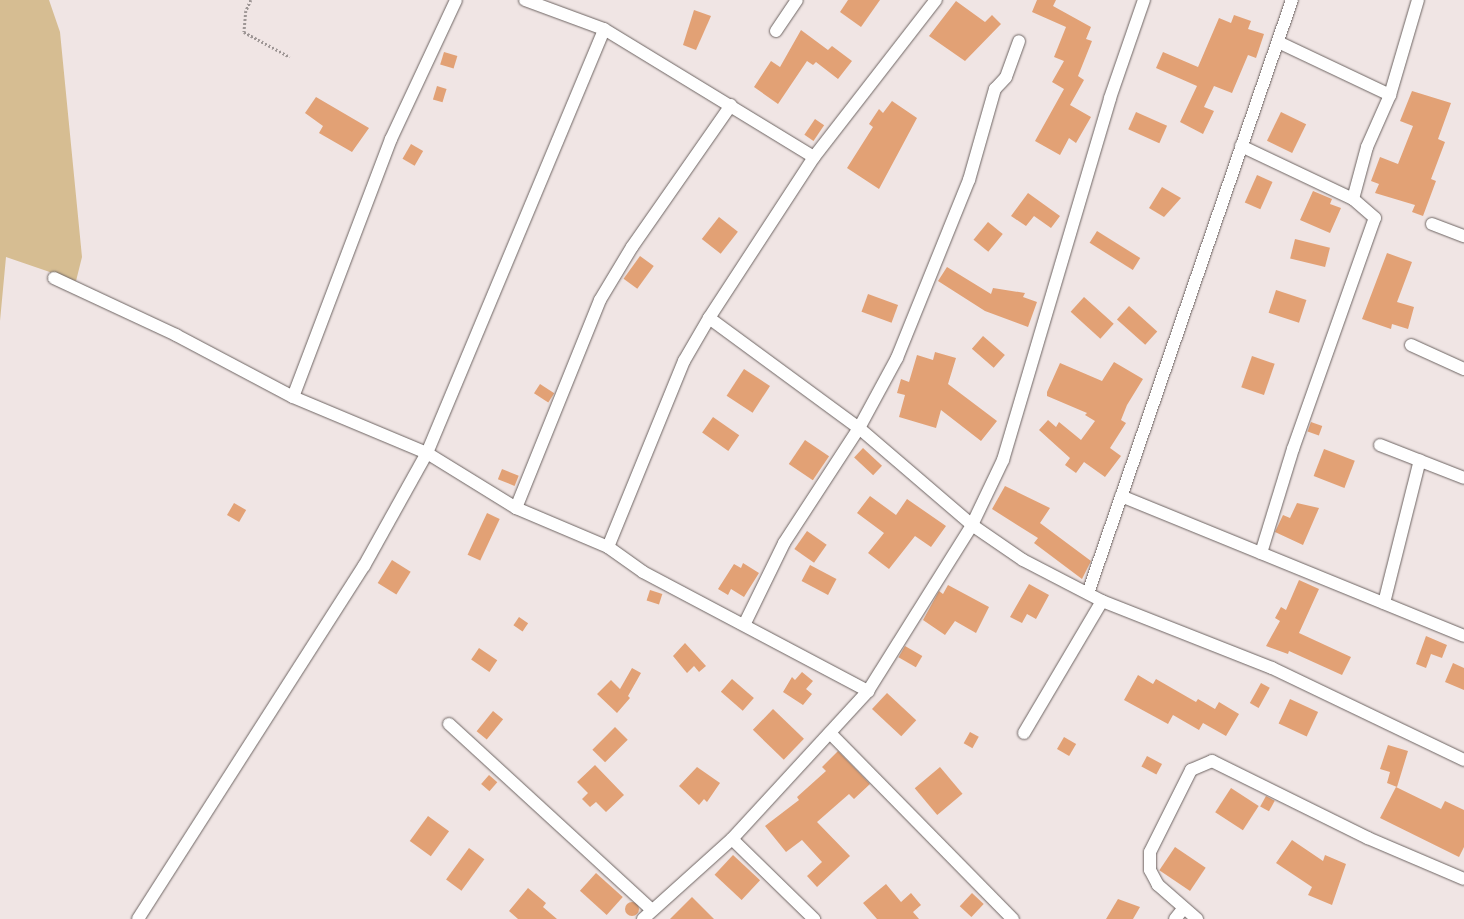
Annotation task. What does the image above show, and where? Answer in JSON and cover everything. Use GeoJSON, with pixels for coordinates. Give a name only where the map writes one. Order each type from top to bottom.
{"type":"FeatureCollection","features":[{"type":"Feature","properties":{"kind":"street"},"geometry":{"type":"LineString","coordinates":[[293,397],[391,139],[456,0]]}},
{"type":"Feature","properties":{"kind":"street"},"geometry":{"type":"LineString","coordinates":[[525,0],[604,29],[731,105],[814,157]]}},
{"type":"Feature","properties":{"kind":"street"},"geometry":{"type":"LineString","coordinates":[[776,30],[797,0]]}},
{"type":"Feature","properties":{"kind":"street"},"geometry":{"type":"LineString","coordinates":[[608,548],[684,361],[709,318],[814,157],[936,0]]}},
{"type":"Feature","properties":{"kind":"street"},"geometry":{"type":"LineString","coordinates":[[643,919],[732,839],[868,691],[972,525],[1003,460],[1110,98],[1144,0]]}},
{"type":"Feature","properties":{"kind":"street"},"geometry":{"type":"LineString","coordinates":[[1088,593],[1292,0]]}},
{"type":"Feature","properties":{"kind":"street"},"geometry":{"type":"LineString","coordinates":[[1353,199],[1367,147],[1390,95],[1418,0]]}},
{"type":"Feature","properties":{"kind":"street"},"geometry":{"type":"LineString","coordinates":[[138,919],[364,566],[427,453],[604,29]]}},
{"type":"Feature","properties":{"kind":"street"},"geometry":{"type":"LineString","coordinates":[[745,624],[784,543],[859,428],[897,358],[969,180],[995,88],[1006,77],[1019,41]]}},
{"type":"Feature","properties":{"kind":"street"},"geometry":{"type":"LineString","coordinates":[[1278,42],[1390,95]]}},
{"type":"Feature","properties":{"kind":"street"},"geometry":{"type":"LineString","coordinates":[[516,508],[600,300],[632,247],[731,105]]}},
{"type":"Feature","properties":{"kind":"street"},"geometry":{"type":"LineString","coordinates":[[1241,146],[1353,199],[1376,218],[1293,449],[1261,553]]}},
{"type":"Feature","properties":{"kind":"street"},"geometry":{"type":"LineString","coordinates":[[1432,224],[1464,236]]}},
{"type":"Feature","properties":{"kind":"street"},"geometry":{"type":"LineString","coordinates":[[54,278],[176,335],[293,397],[427,453],[516,508],[608,548],[643,572],[745,624],[868,691]]}},
{"type":"Feature","properties":{"kind":"street"},"geometry":{"type":"LineString","coordinates":[[709,318],[859,428],[972,525],[1016,556],[1102,600],[1272,668],[1464,760]]}},
{"type":"Feature","properties":{"kind":"street"},"geometry":{"type":"LineString","coordinates":[[1411,345],[1464,369]]}},
{"type":"Feature","properties":{"kind":"street"},"geometry":{"type":"LineString","coordinates":[[1380,445],[1464,478]]}},
{"type":"Feature","properties":{"kind":"street"},"geometry":{"type":"LineString","coordinates":[[1384,603],[1420,460]]}},
{"type":"Feature","properties":{"kind":"street"},"geometry":{"type":"LineString","coordinates":[[1121,496],[1464,636]]}},
{"type":"Feature","properties":{"kind":"street"},"geometry":{"type":"LineString","coordinates":[[1024,733],[1102,600]]}},
{"type":"Feature","properties":{"kind":"street"},"geometry":{"type":"LineString","coordinates":[[449,724],[652,910]]}},
{"type":"Feature","properties":{"kind":"street"},"geometry":{"type":"LineString","coordinates":[[830,733],[1013,919]]}},
{"type":"Feature","properties":{"kind":"street"},"geometry":{"type":"LineString","coordinates":[[1197,919],[1158,885],[1150,870],[1150,852],[1191,770],[1212,761],[1368,838],[1464,879]]}},
{"type":"Feature","properties":{"kind":"street"},"geometry":{"type":"LineString","coordinates":[[732,839],[814,919]]}},
{"type":"Feature","properties":{"kind":"street"},"geometry":{"type":"LineString","coordinates":[[1175,919],[1184,908]]}},
{"type":"Feature","properties":{"kind":"path"},"geometry":{"type":"LineString","coordinates":[[251,0],[244,32],[290,57]]}},
{"type":"Feature","properties":{"kind":"shaded area"},"geometry":{"type":"Polygon","coordinates":[[[0,0],[49,0],[60,32],[82,257],[76,281],[6,257],[0,321],[0,0]]]}},
{"type":"Feature","properties":{"kind":"building"},"geometry":{"type":"Polygon","coordinates":[[[848,0],[880,0],[861,27],[840,12],[848,0]]]}},
{"type":"Feature","properties":{"kind":"building"},"geometry":{"type":"Polygon","coordinates":[[[1037,0],[1056,0],[1053,6],[1091,27],[1086,39],[1092,41],[1078,76],[1084,80],[1070,105],[1091,117],[1076,143],[1069,138],[1060,155],[1035,141],[1064,89],[1052,82],[1064,61],[1054,57],[1066,27],[1032,12],[1037,0]]]}},
{"type":"Feature","properties":{"kind":"building"},"geometry":{"type":"Polygon","coordinates":[[[956,1],[985,22],[992,15],[1001,24],[965,61],[929,36],[956,1]]]}},
{"type":"Feature","properties":{"kind":"building"},"geometry":{"type":"Polygon","coordinates":[[[694,10],[711,16],[696,50],[683,45],[694,10]]]}},
{"type":"Feature","properties":{"kind":"building"},"geometry":{"type":"Polygon","coordinates":[[[1234,15],[1251,21],[1248,29],[1264,34],[1256,58],[1248,55],[1232,93],[1214,86],[1204,107],[1214,111],[1203,134],[1180,122],[1197,86],[1156,68],[1163,52],[1198,67],[1219,18],[1231,23],[1234,15]]]}},
{"type":"Feature","properties":{"kind":"building"},"geometry":{"type":"Polygon","coordinates":[[[801,30],[828,50],[832,46],[852,61],[838,79],[816,62],[813,65],[807,61],[778,104],[754,87],[771,61],[780,67],[801,30]]]}},
{"type":"Feature","properties":{"kind":"building"},"geometry":{"type":"Polygon","coordinates":[[[444,52],[457,56],[454,69],[440,64],[444,52]]]}},
{"type":"Feature","properties":{"kind":"building"},"geometry":{"type":"Polygon","coordinates":[[[437,86],[447,89],[442,102],[433,99],[437,86]]]}},
{"type":"Feature","properties":{"kind":"building"},"geometry":{"type":"Polygon","coordinates":[[[1412,91],[1451,103],[1438,139],[1445,142],[1431,179],[1436,181],[1423,216],[1412,212],[1415,205],[1375,193],[1379,184],[1371,181],[1380,157],[1398,164],[1413,126],[1400,121],[1412,91]]]}},
{"type":"Feature","properties":{"kind":"building"},"geometry":{"type":"Polygon","coordinates":[[[316,97],[369,128],[352,152],[319,133],[323,126],[305,113],[316,97]]]}},
{"type":"Feature","properties":{"kind":"building"},"geometry":{"type":"Polygon","coordinates":[[[892,101],[917,118],[879,189],[847,168],[873,127],[869,124],[879,109],[883,113],[892,101]]]}},
{"type":"Feature","properties":{"kind":"building"},"geometry":{"type":"Polygon","coordinates":[[[1136,112],[1167,126],[1159,143],[1128,129],[1136,112]]]}},
{"type":"Feature","properties":{"kind":"building"},"geometry":{"type":"Polygon","coordinates":[[[1281,112],[1306,124],[1292,153],[1267,141],[1281,112]]]}},
{"type":"Feature","properties":{"kind":"building"},"geometry":{"type":"Polygon","coordinates":[[[815,119],[824,125],[813,141],[804,135],[815,119]]]}},
{"type":"Feature","properties":{"kind":"building"},"geometry":{"type":"Polygon","coordinates":[[[411,144],[423,151],[415,166],[402,159],[411,144]]]}},
{"type":"Feature","properties":{"kind":"building"},"geometry":{"type":"Polygon","coordinates":[[[1257,175],[1273,182],[1260,209],[1245,202],[1257,175]]]}},
{"type":"Feature","properties":{"kind":"building"},"geometry":{"type":"Polygon","coordinates":[[[1162,187],[1181,198],[1164,217],[1149,208],[1162,187]]]}},
{"type":"Feature","properties":{"kind":"building"},"geometry":{"type":"Polygon","coordinates":[[[1313,191],[1332,199],[1330,204],[1341,208],[1330,233],[1300,220],[1313,191]]]}},
{"type":"Feature","properties":{"kind":"building"},"geometry":{"type":"Polygon","coordinates":[[[1028,193],[1060,216],[1051,228],[1034,216],[1026,226],[1011,216],[1028,193]]]}},
{"type":"Feature","properties":{"kind":"building"},"geometry":{"type":"Polygon","coordinates":[[[719,217],[738,232],[721,254],[702,239],[719,217]]]}},
{"type":"Feature","properties":{"kind":"building"},"geometry":{"type":"Polygon","coordinates":[[[988,222],[1003,234],[988,252],[974,240],[988,222]]]}},
{"type":"Feature","properties":{"kind":"building"},"geometry":{"type":"Polygon","coordinates":[[[1097,231],[1140,258],[1133,270],[1090,243],[1097,231]]]}},
{"type":"Feature","properties":{"kind":"building"},"geometry":{"type":"Polygon","coordinates":[[[1295,239],[1330,248],[1325,267],[1290,258],[1295,239]]]}},
{"type":"Feature","properties":{"kind":"building"},"geometry":{"type":"Polygon","coordinates":[[[1387,253],[1412,262],[1397,302],[1414,307],[1408,329],[1392,324],[1391,329],[1362,319],[1387,253]]]}},
{"type":"Feature","properties":{"kind":"building"},"geometry":{"type":"Polygon","coordinates":[[[640,256],[654,266],[637,289],[624,279],[640,256]]]}},
{"type":"Feature","properties":{"kind":"building"},"geometry":{"type":"Polygon","coordinates":[[[947,267],[991,294],[993,288],[1025,293],[1023,297],[1037,302],[1028,327],[985,311],[938,281],[947,267]]]}},
{"type":"Feature","properties":{"kind":"building"},"geometry":{"type":"Polygon","coordinates":[[[1276,290],[1306,300],[1299,323],[1269,313],[1276,290]]]}},
{"type":"Feature","properties":{"kind":"building"},"geometry":{"type":"Polygon","coordinates":[[[868,294],[898,305],[892,323],[862,312],[868,294]]]}},
{"type":"Feature","properties":{"kind":"building"},"geometry":{"type":"Polygon","coordinates":[[[1084,297],[1114,324],[1100,339],[1071,312],[1084,297]]]}},
{"type":"Feature","properties":{"kind":"building"},"geometry":{"type":"Polygon","coordinates":[[[1129,306],[1157,331],[1145,345],[1117,319],[1129,306]]]}},
{"type":"Feature","properties":{"kind":"building"},"geometry":{"type":"Polygon","coordinates":[[[983,336],[1005,355],[994,368],[972,349],[983,336]]]}},
{"type":"Feature","properties":{"kind":"building"},"geometry":{"type":"Polygon","coordinates":[[[935,352],[956,358],[948,384],[997,421],[981,441],[941,410],[936,428],[899,417],[905,395],[897,393],[901,379],[909,382],[917,355],[933,360],[935,352]]]}},
{"type":"Feature","properties":{"kind":"building"},"geometry":{"type":"Polygon","coordinates":[[[1252,356],[1275,364],[1264,395],[1241,387],[1252,356]]]}},
{"type":"Feature","properties":{"kind":"building"},"geometry":{"type":"Polygon","coordinates":[[[1114,362],[1143,379],[1127,405],[1121,420],[1126,423],[1110,448],[1121,456],[1105,477],[1084,462],[1076,473],[1065,465],[1070,458],[1039,430],[1048,420],[1056,427],[1059,422],[1081,440],[1095,421],[1085,415],[1087,413],[1047,396],[1047,392],[1060,363],[1102,381],[1114,362]]]}},
{"type":"Feature","properties":{"kind":"building"},"geometry":{"type":"Polygon","coordinates":[[[744,369],[770,386],[753,413],[727,396],[744,369]]]}},
{"type":"Feature","properties":{"kind":"building"},"geometry":{"type":"Polygon","coordinates":[[[540,384],[554,393],[548,402],[534,393],[540,384]]]}},
{"type":"Feature","properties":{"kind":"building"},"geometry":{"type":"Polygon","coordinates":[[[713,417],[739,435],[728,451],[702,433],[713,417]]]}},
{"type":"Feature","properties":{"kind":"building"},"geometry":{"type":"Polygon","coordinates":[[[1311,422],[1322,426],[1319,436],[1308,431],[1311,422]]]}},
{"type":"Feature","properties":{"kind":"building"},"geometry":{"type":"Polygon","coordinates":[[[805,440],[829,456],[813,480],[789,464],[805,440]]]}},
{"type":"Feature","properties":{"kind":"building"},"geometry":{"type":"Polygon","coordinates":[[[863,448],[882,466],[873,475],[854,458],[863,448]]]}},
{"type":"Feature","properties":{"kind":"building"},"geometry":{"type":"Polygon","coordinates":[[[1324,449],[1355,461],[1344,488],[1314,476],[1324,449]]]}},
{"type":"Feature","properties":{"kind":"building"},"geometry":{"type":"Polygon","coordinates":[[[502,469],[519,476],[515,486],[498,479],[502,469]]]}},
{"type":"Feature","properties":{"kind":"building"},"geometry":{"type":"Polygon","coordinates":[[[1005,486],[1050,508],[1040,523],[1091,561],[1082,579],[1034,543],[1038,538],[992,509],[1005,486]]]}},
{"type":"Feature","properties":{"kind":"building"},"geometry":{"type":"Polygon","coordinates":[[[870,496],[896,515],[907,499],[946,526],[931,547],[915,536],[889,569],[868,553],[884,533],[857,513],[870,496]]]}},
{"type":"Feature","properties":{"kind":"building"},"geometry":{"type":"Polygon","coordinates":[[[234,503],[246,510],[239,522],[227,515],[234,503]]]}},
{"type":"Feature","properties":{"kind":"building"},"geometry":{"type":"Polygon","coordinates":[[[1297,503],[1319,508],[1303,545],[1275,532],[1283,515],[1290,518],[1297,503]]]}},
{"type":"Feature","properties":{"kind":"building"},"geometry":{"type":"Polygon","coordinates":[[[487,513],[500,519],[480,561],[468,555],[487,513]]]}},
{"type":"Feature","properties":{"kind":"building"},"geometry":{"type":"Polygon","coordinates":[[[807,531],[827,545],[814,563],[794,549],[807,531]]]}},
{"type":"Feature","properties":{"kind":"building"},"geometry":{"type":"Polygon","coordinates":[[[392,560],[411,572],[396,595],[378,583],[392,560]]]}},
{"type":"Feature","properties":{"kind":"building"},"geometry":{"type":"Polygon","coordinates":[[[743,563],[759,573],[744,597],[731,589],[728,595],[718,589],[734,564],[741,568],[743,563]]]}},
{"type":"Feature","properties":{"kind":"building"},"geometry":{"type":"Polygon","coordinates":[[[810,565],[836,579],[828,595],[802,581],[810,565]]]}},
{"type":"Feature","properties":{"kind":"building"},"geometry":{"type":"Polygon","coordinates":[[[1299,580],[1319,589],[1299,633],[1351,657],[1342,675],[1289,651],[1288,654],[1266,646],[1280,621],[1275,618],[1281,607],[1286,610],[1299,580]]]}},
{"type":"Feature","properties":{"kind":"building"},"geometry":{"type":"Polygon","coordinates":[[[1029,584],[1049,595],[1036,619],[1027,614],[1022,623],[1010,617],[1029,584]]]}},
{"type":"Feature","properties":{"kind":"building"},"geometry":{"type":"Polygon","coordinates":[[[948,585],[989,607],[976,633],[955,621],[945,635],[923,620],[939,591],[943,594],[948,585]]]}},
{"type":"Feature","properties":{"kind":"building"},"geometry":{"type":"Polygon","coordinates":[[[650,590],[662,594],[659,604],[647,600],[650,590]]]}},
{"type":"Feature","properties":{"kind":"building"},"geometry":{"type":"Polygon","coordinates":[[[519,617],[528,623],[523,631],[513,625],[519,617]]]}},
{"type":"Feature","properties":{"kind":"building"},"geometry":{"type":"Polygon","coordinates":[[[1426,636],[1447,645],[1442,658],[1431,654],[1426,668],[1416,664],[1426,636]]]}},
{"type":"Feature","properties":{"kind":"building"},"geometry":{"type":"Polygon","coordinates":[[[685,643],[706,666],[699,672],[694,666],[687,673],[673,656],[685,643]]]}},
{"type":"Feature","properties":{"kind":"building"},"geometry":{"type":"Polygon","coordinates":[[[905,646],[922,656],[916,667],[898,657],[905,646]]]}},
{"type":"Feature","properties":{"kind":"building"},"geometry":{"type":"Polygon","coordinates":[[[479,648],[497,660],[489,672],[471,660],[479,648]]]}},
{"type":"Feature","properties":{"kind":"building"},"geometry":{"type":"Polygon","coordinates":[[[1453,663],[1464,668],[1464,690],[1445,682],[1453,663]]]}},
{"type":"Feature","properties":{"kind":"building"},"geometry":{"type":"Polygon","coordinates":[[[632,668],[641,673],[628,696],[630,698],[617,713],[597,694],[611,680],[620,689],[632,668]]]}},
{"type":"Feature","properties":{"kind":"building"},"geometry":{"type":"Polygon","coordinates":[[[802,672],[813,681],[806,689],[812,694],[803,705],[783,692],[792,677],[795,680],[802,672]]]}},
{"type":"Feature","properties":{"kind":"building"},"geometry":{"type":"Polygon","coordinates":[[[1138,675],[1153,684],[1156,679],[1196,702],[1198,699],[1215,709],[1219,702],[1239,714],[1226,736],[1203,723],[1199,730],[1173,715],[1168,724],[1124,700],[1138,675]]]}},
{"type":"Feature","properties":{"kind":"building"},"geometry":{"type":"Polygon","coordinates":[[[732,679],[754,698],[743,711],[721,692],[732,679]]]}},
{"type":"Feature","properties":{"kind":"building"},"geometry":{"type":"Polygon","coordinates":[[[1261,683],[1270,688],[1259,708],[1250,703],[1261,683]]]}},
{"type":"Feature","properties":{"kind":"building"},"geometry":{"type":"Polygon","coordinates":[[[887,693],[916,720],[901,736],[872,709],[887,693]]]}},
{"type":"Feature","properties":{"kind":"building"},"geometry":{"type":"Polygon","coordinates":[[[1290,699],[1318,712],[1307,737],[1279,723],[1290,699]]]}},
{"type":"Feature","properties":{"kind":"building"},"geometry":{"type":"Polygon","coordinates":[[[773,709],[804,739],[784,760],[753,730],[773,709]]]}},
{"type":"Feature","properties":{"kind":"building"},"geometry":{"type":"Polygon","coordinates":[[[493,711],[503,719],[487,739],[477,731],[493,711]]]}},
{"type":"Feature","properties":{"kind":"building"},"geometry":{"type":"Polygon","coordinates":[[[615,727],[628,740],[605,762],[592,750],[615,727]]]}},
{"type":"Feature","properties":{"kind":"building"},"geometry":{"type":"Polygon","coordinates":[[[970,732],[979,737],[972,748],[964,743],[970,732]]]}},
{"type":"Feature","properties":{"kind":"building"},"geometry":{"type":"Polygon","coordinates":[[[1064,737],[1076,744],[1069,756],[1057,749],[1064,737]]]}},
{"type":"Feature","properties":{"kind":"building"},"geometry":{"type":"Polygon","coordinates":[[[1388,745],[1408,751],[1397,787],[1387,783],[1390,772],[1380,769],[1388,745]]]}},
{"type":"Feature","properties":{"kind":"building"},"geometry":{"type":"Polygon","coordinates":[[[838,751],[870,784],[854,799],[849,794],[817,822],[850,856],[817,887],[807,876],[822,862],[802,840],[786,852],[765,826],[799,800],[797,797],[826,771],[822,767],[838,751]]]}},
{"type":"Feature","properties":{"kind":"building"},"geometry":{"type":"Polygon","coordinates":[[[1147,756],[1162,764],[1156,775],[1141,767],[1147,756]]]}},
{"type":"Feature","properties":{"kind":"building"},"geometry":{"type":"Polygon","coordinates":[[[595,765],[624,795],[606,812],[596,802],[590,807],[582,799],[588,793],[577,782],[595,765]]]}},
{"type":"Feature","properties":{"kind":"building"},"geometry":{"type":"Polygon","coordinates":[[[697,767],[720,783],[707,802],[704,799],[699,805],[679,786],[697,767]]]}},
{"type":"Feature","properties":{"kind":"building"},"geometry":{"type":"Polygon","coordinates":[[[940,767],[962,794],[937,815],[915,788],[940,767]]]}},
{"type":"Feature","properties":{"kind":"building"},"geometry":{"type":"Polygon","coordinates":[[[489,775],[497,782],[489,791],[481,784],[489,775]]]}},
{"type":"Feature","properties":{"kind":"building"},"geometry":{"type":"Polygon","coordinates":[[[1396,787],[1441,809],[1445,801],[1464,810],[1464,847],[1459,857],[1380,818],[1396,787]]]}},
{"type":"Feature","properties":{"kind":"building"},"geometry":{"type":"Polygon","coordinates":[[[1231,788],[1259,806],[1243,830],[1215,812],[1231,788]]]}},
{"type":"Feature","properties":{"kind":"building"},"geometry":{"type":"Polygon","coordinates":[[[1266,796],[1275,801],[1269,811],[1260,806],[1266,796]]]}},
{"type":"Feature","properties":{"kind":"building"},"geometry":{"type":"Polygon","coordinates":[[[428,816],[449,831],[431,856],[410,841],[428,816]]]}},
{"type":"Feature","properties":{"kind":"building"},"geometry":{"type":"Polygon","coordinates":[[[1292,840],[1323,861],[1325,855],[1346,864],[1332,905],[1308,895],[1312,887],[1276,863],[1292,840]]]}},
{"type":"Feature","properties":{"kind":"building"},"geometry":{"type":"Polygon","coordinates":[[[1175,847],[1206,868],[1190,891],[1159,870],[1175,847]]]}},
{"type":"Feature","properties":{"kind":"building"},"geometry":{"type":"Polygon","coordinates":[[[469,848],[484,859],[461,891],[446,880],[469,848]]]}},
{"type":"Feature","properties":{"kind":"building"},"geometry":{"type":"Polygon","coordinates":[[[733,855],[760,880],[742,900],[715,875],[733,855]]]}},
{"type":"Feature","properties":{"kind":"building"},"geometry":{"type":"Polygon","coordinates":[[[596,873],[623,897],[607,915],[580,891],[596,873]]]}},
{"type":"Feature","properties":{"kind":"building"},"geometry":{"type":"Polygon","coordinates":[[[886,884],[901,902],[911,893],[921,905],[913,912],[919,919],[877,919],[863,903],[886,884]]]}},
{"type":"Feature","properties":{"kind":"building"},"geometry":{"type":"Polygon","coordinates":[[[528,888],[546,903],[543,907],[557,919],[518,919],[509,911],[528,888]]]}},
{"type":"Feature","properties":{"kind":"building"},"geometry":{"type":"Polygon","coordinates":[[[972,893],[984,904],[971,917],[960,906],[972,893]]]}},
{"type":"Feature","properties":{"kind":"building"},"geometry":{"type":"Polygon","coordinates":[[[692,897],[714,919],[670,919],[692,897]]]}},
{"type":"Feature","properties":{"kind":"building"},"geometry":{"type":"Polygon","coordinates":[[[1118,899],[1140,907],[1133,919],[1106,919],[1118,899]]]}},
{"type":"Feature","properties":{"kind":"building"},"geometry":{"type":"Polygon","coordinates":[[[632,902],[637,904],[639,909],[637,914],[632,916],[627,914],[625,909],[627,904],[632,902]]]}}]}
